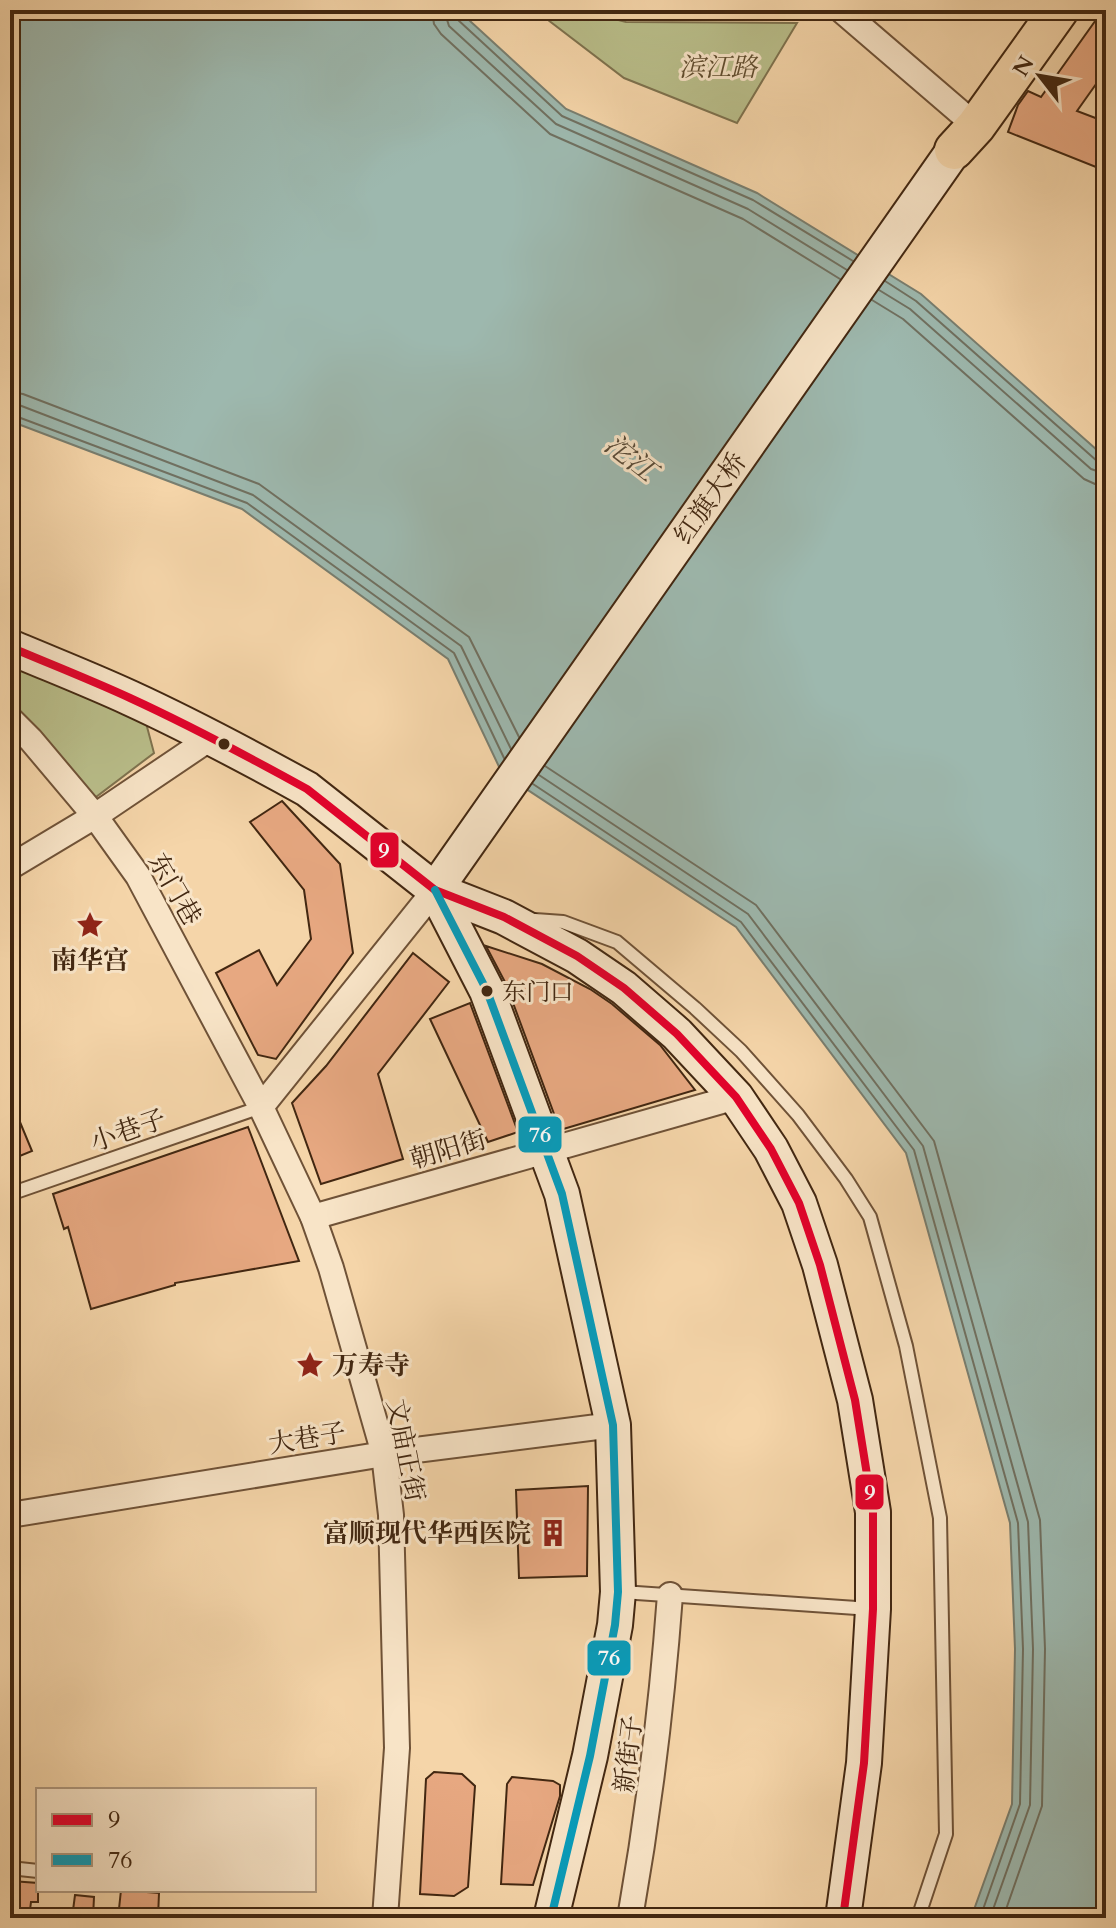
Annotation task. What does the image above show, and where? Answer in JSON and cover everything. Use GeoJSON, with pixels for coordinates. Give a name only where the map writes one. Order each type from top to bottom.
{"type":"FeatureCollection","features":[{"type":"Feature","properties":{"kind":"main road"},"geometry":{"type":"LineString","coordinates":[[965,131],[1041,10]]}},
{"type":"Feature","properties":{"kind":"main road"},"geometry":{"type":"LineString","coordinates":[[965,131],[1059,10]]}},
{"type":"Feature","properties":{"kind":"street"},"geometry":{"type":"LineString","coordinates":[[841,10],[965,131]]}},
{"type":"Feature","properties":{"kind":"street","name":"红旗大桥"},"geometry":{"type":"LineString","coordinates":[[435,890],[965,131]]}},
{"type":"Feature","properties":{"kind":"street"},"geometry":{"type":"LineString","coordinates":[[10,647],[127,696],[212,737],[307,789],[435,890],[504,917],[577,956],[624,988],[677,1034],[736,1097],[771,1149],[799,1203],[824,1280],[855,1400],[873,1512],[873,1609],[864,1763],[843,1918]]}},
{"type":"Feature","properties":{"kind":"street","name":"东门巷"},"geometry":{"type":"LineString","coordinates":[[10,719],[95,816],[138,876],[261,1107]]}},
{"type":"Feature","properties":{"kind":"street"},"geometry":{"type":"LineString","coordinates":[[10,867],[95,816],[212,737]]}},
{"type":"Feature","properties":{"kind":"street"},"geometry":{"type":"LineString","coordinates":[[261,1107],[435,890]]}},
{"type":"Feature","properties":{"kind":"street"},"geometry":{"type":"LineString","coordinates":[[435,890],[487,991],[562,1194],[613,1425],[618,1592],[615,1625],[590,1756],[551,1918]]}},
{"type":"Feature","properties":{"kind":"street","name":"朝阳街"},"geometry":{"type":"LineString","coordinates":[[313,1217],[736,1097]]}},
{"type":"Feature","properties":{"kind":"street","name":"文庙正街"},"geometry":{"type":"LineString","coordinates":[[261,1107],[313,1217],[336,1283],[384,1454],[391,1515],[397,1748],[385,1918]]}},
{"type":"Feature","properties":{"kind":"street","name":"大巷子"},"geometry":{"type":"LineString","coordinates":[[10,1515],[384,1454],[613,1425]]}},
{"type":"Feature","properties":{"kind":"street","name":"新街子"},"geometry":{"type":"LineString","coordinates":[[630,1918],[653,1782],[670,1595]]}},
{"type":"Feature","properties":{"kind":"lane"},"geometry":{"type":"LineString","coordinates":[[504,917],[563,922],[617,942],[741,1051],[798,1115],[870,1217],[906,1346],[940,1518],[946,1834],[918,1918]]}},
{"type":"Feature","properties":{"kind":"lane","name":"小巷子"},"geometry":{"type":"LineString","coordinates":[[10,1194],[261,1107]]}},
{"type":"Feature","properties":{"kind":"lane"},"geometry":{"type":"LineString","coordinates":[[618,1592],[873,1609]]}},
{"type":"Feature","properties":{"kind":"lane"},"geometry":{"type":"LineString","coordinates":[[10,1868],[36,1871]]}},
{"type":"Feature","properties":{"kind":"green space","name":"滨江路"},"geometry":{"type":"Polygon","coordinates":[[[535,10],[580,10],[626,22],[797,23],[737,123],[624,78],[535,10]]]}},
{"type":"Feature","properties":{"kind":"green space"},"geometry":{"type":"Polygon","coordinates":[[[10,665],[146,723],[154,753],[92,800],[10,701],[10,665]]]}},
{"type":"Feature","properties":{"kind":"water","name":"沱江"},"geometry":{"type":"Polygon","coordinates":[[[10,10],[458,10],[566,109],[757,193],[921,294],[1106,458],[1106,1918],[971,1918],[1012,1804],[1015,1649],[1010,1523],[906,1153],[736,927],[502,773],[448,659],[242,509],[10,421],[10,10]]]}},
{"type":"Feature","properties":{"kind":"building"},"geometry":{"type":"Polygon","coordinates":[[[1103,10],[1106,10],[1106,70],[1077,111],[1106,122],[1106,171],[1008,132],[1018,105],[1028,91],[1041,97],[1103,10]]]}},
{"type":"Feature","properties":{"kind":"building"},"geometry":{"type":"Polygon","coordinates":[[[282,801],[340,864],[353,953],[276,1059],[258,1055],[216,973],[259,950],[277,985],[311,939],[304,890],[250,822],[282,801]]]}},
{"type":"Feature","properties":{"kind":"building"},"geometry":{"type":"Polygon","coordinates":[[[486,946],[542,964],[612,1004],[660,1045],[695,1090],[560,1130],[506,984],[486,946]]]}},
{"type":"Feature","properties":{"kind":"building"},"geometry":{"type":"Polygon","coordinates":[[[413,953],[449,982],[378,1074],[403,1159],[321,1184],[292,1103],[326,1066],[413,953]]]}},
{"type":"Feature","properties":{"kind":"building"},"geometry":{"type":"Polygon","coordinates":[[[470,1003],[518,1132],[488,1142],[430,1019],[470,1003]]]}},
{"type":"Feature","properties":{"kind":"building"},"geometry":{"type":"Polygon","coordinates":[[[10,1098],[32,1151],[10,1160],[10,1098]]]}},
{"type":"Feature","properties":{"kind":"building"},"geometry":{"type":"Polygon","coordinates":[[[248,1127],[299,1261],[175,1283],[91,1309],[68,1227],[64,1229],[53,1194],[248,1127]]]}},
{"type":"Feature","properties":{"kind":"building","name":"富顺现代华西医院"},"geometry":{"type":"Polygon","coordinates":[[[588,1486],[587,1576],[519,1578],[516,1490],[588,1486]]]}},
{"type":"Feature","properties":{"kind":"building"},"geometry":{"type":"Polygon","coordinates":[[[434,1772],[462,1774],[475,1786],[468,1887],[454,1896],[420,1894],[426,1779],[434,1772]]]}},
{"type":"Feature","properties":{"kind":"building"},"geometry":{"type":"Polygon","coordinates":[[[512,1777],[553,1781],[560,1785],[560,1796],[533,1885],[501,1884],[507,1784],[512,1777]]]}},
{"type":"Feature","properties":{"kind":"building"},"geometry":{"type":"Polygon","coordinates":[[[11,1881],[36,1883],[38,1902],[31,1902],[29,1918],[10,1918],[11,1881]]]}},
{"type":"Feature","properties":{"kind":"building"},"geometry":{"type":"Polygon","coordinates":[[[121,1892],[159,1893],[158,1918],[137,1918],[137,1910],[119,1909],[121,1892]]]}},
{"type":"Feature","properties":{"kind":"building"},"geometry":{"type":"Polygon","coordinates":[[[75,1895],[94,1897],[93,1918],[72,1918],[75,1895]]]}},
{"type":"Feature","properties":{"kind":"transit line","name":"9"},"geometry":{"type":"LineString","coordinates":[[10,647],[153,709],[285,777],[307,789],[435,890],[504,917],[577,956],[624,988],[677,1034],[736,1097],[771,1149],[799,1203],[820,1265],[855,1400],[873,1512],[873,1609],[864,1763],[843,1918]]}},
{"type":"Feature","properties":{"kind":"transit line","name":"76"},"geometry":{"type":"LineString","coordinates":[[435,890],[487,991],[562,1194],[613,1425],[618,1592],[615,1625],[590,1756],[551,1918]]}},
{"type":"Feature","properties":{"kind":"place","name":"南华宫"},"geometry":{"type":"Point","coordinates":[90,925]}},
{"type":"Feature","properties":{"kind":"place","name":"东门口"},"geometry":{"type":"Point","coordinates":[487,991]}},
{"type":"Feature","properties":{"kind":"place","name":"万寿寺"},"geometry":{"type":"Point","coordinates":[310,1365]}},
{"type":"Feature","properties":{"kind":"place","name":"富顺现代华西医院"},"geometry":{"type":"Point","coordinates":[553,1533]}}]}
